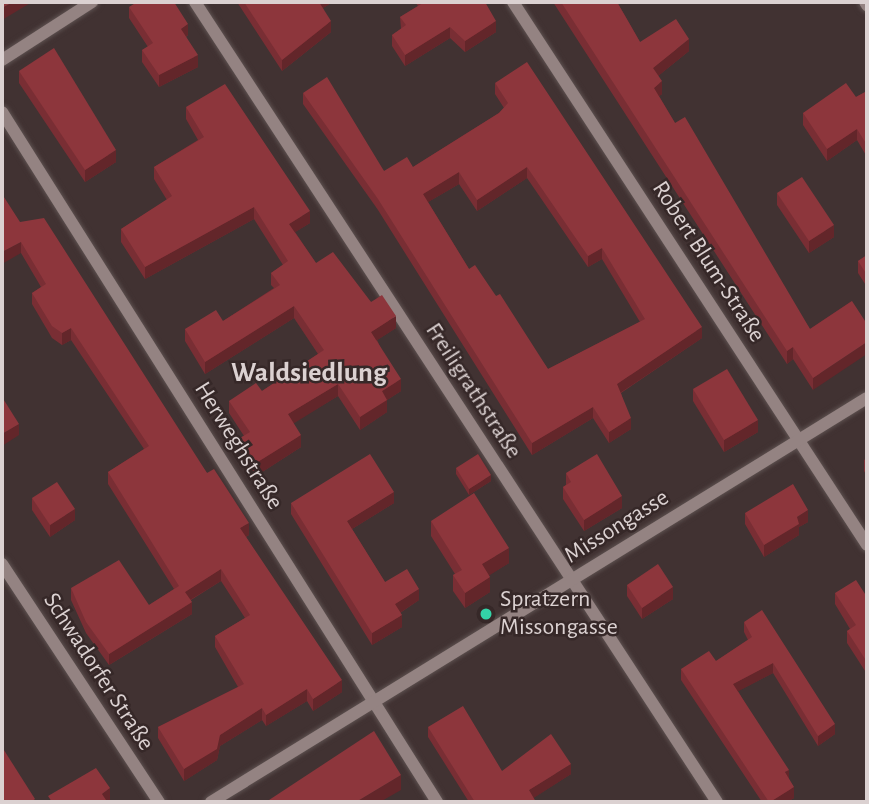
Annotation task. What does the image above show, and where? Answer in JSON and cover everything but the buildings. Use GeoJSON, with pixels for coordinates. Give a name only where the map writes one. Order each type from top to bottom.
{"type":"FeatureCollection","features":[{"type":"Feature","properties":{"kind":"street"},"geometry":{"type":"LineString","coordinates":[[2,60],[92,2]]}},
{"type":"Feature","properties":{"kind":"street","name":"Freiligrathstraße"},"geometry":{"type":"LineString","coordinates":[[195,2],[717,802]]}},
{"type":"Feature","properties":{"kind":"street","name":"Robert Blum-Straße"},"geometry":{"type":"LineString","coordinates":[[513,2],[867,545]]}},
{"type":"Feature","properties":{"kind":"street","name":"Herweghstraße"},"geometry":{"type":"LineString","coordinates":[[2,112],[437,802]]}},
{"type":"Feature","properties":{"kind":"street","name":"Missongasse"},"geometry":{"type":"LineString","coordinates":[[211,802],[376,704],[867,398]]}},
{"type":"Feature","properties":{"kind":"street","name":"Schwadorfer Straße"},"geometry":{"type":"LineString","coordinates":[[2,564],[159,802]]}},
{"type":"Feature","properties":{"kind":"place","name":"Spratzern Missongasse"},"geometry":{"type":"Point","coordinates":[486,614]}},
{"type":"Feature","properties":{"kind":"district","name":"Waldsiedlung"},"geometry":{"type":"Point","coordinates":[309,373]}}]}
